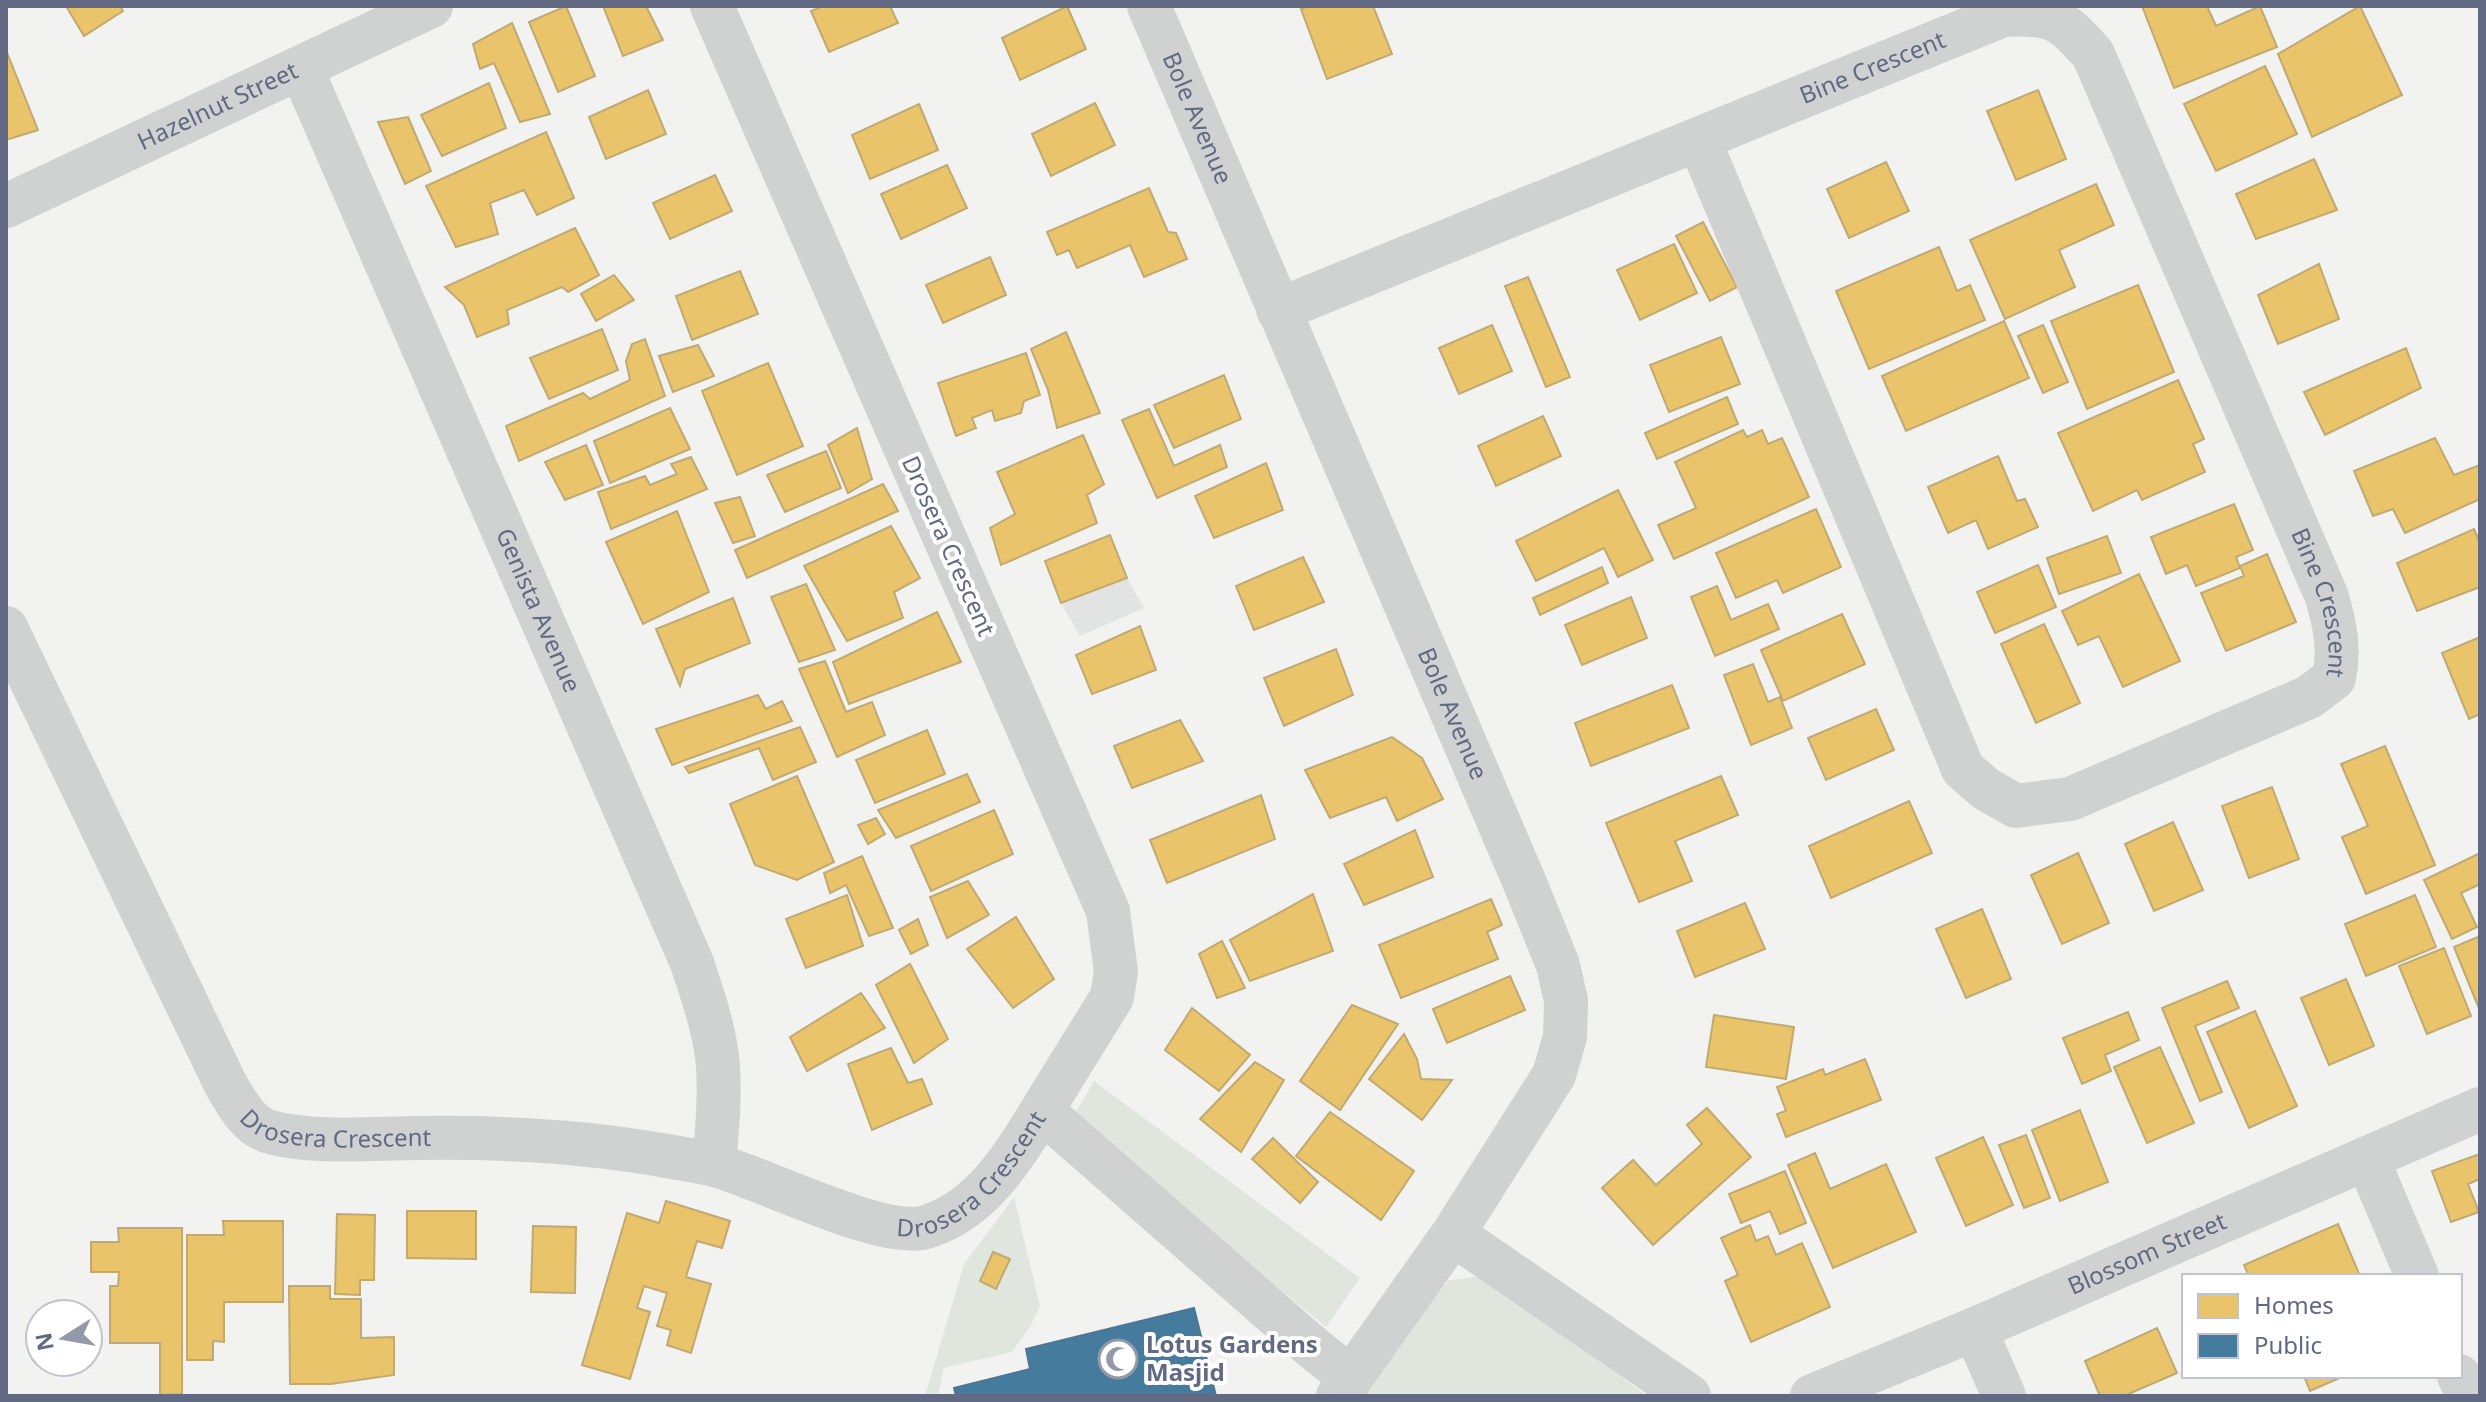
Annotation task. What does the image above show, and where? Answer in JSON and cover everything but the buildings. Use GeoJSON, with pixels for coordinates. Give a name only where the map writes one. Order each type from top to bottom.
{"type":"FeatureCollection","features":[{"type":"Feature","properties":{"kind":"street","name":"Hazelnut Street"},"geometry":{"type":"LineString","coordinates":[[6,206],[431,6]]}},
{"type":"Feature","properties":{"kind":"street","name":"Drosera Crescent"},"geometry":{"type":"LineString","coordinates":[[6,628],[226,1085],[245,1116],[267,1132],[293,1136],[495,1137],[585,1143],[714,1165],[888,1228],[922,1228],[948,1219],[978,1196],[1011,1161],[1112,997],[1116,972],[1108,911],[712,6]]}},
{"type":"Feature","properties":{"kind":"street","name":"Bole Avenue"},"geometry":{"type":"LineString","coordinates":[[1149,6],[1524,881],[1558,965],[1566,1001],[1565,1037],[1554,1075],[1453,1234],[1345,1387]]}},
{"type":"Feature","properties":{"kind":"street","name":"Bine Crescent"},"geometry":{"type":"LineString","coordinates":[[1278,310],[2003,15],[2033,13],[2052,17],[2071,30],[2093,54],[2327,597],[2336,628],[2339,656],[2334,678],[2309,697],[2070,799],[2016,806],[1986,789],[1963,769],[1699,140]]}},
{"type":"Feature","properties":{"kind":"street","name":"Genista Avenue"},"geometry":{"type":"LineString","coordinates":[[301,68],[692,963],[709,1016],[718,1064],[719,1115],[714,1165]]}},
{"type":"Feature","properties":{"kind":"street","name":"Blossom Street"},"geometry":{"type":"LineString","coordinates":[[1812,1396],[1975,1329],[2480,1109]]}},
{"type":"Feature","properties":{"kind":"street"},"geometry":{"type":"LineString","coordinates":[[1042,1111],[1312,1347],[1345,1387]]}},
{"type":"Feature","properties":{"kind":"street"},"geometry":{"type":"LineString","coordinates":[[2367,1158],[2416,1274]]}},
{"type":"Feature","properties":{"kind":"street"},"geometry":{"type":"LineString","coordinates":[[1453,1234],[1689,1396]]}},
{"type":"Feature","properties":{"kind":"street"},"geometry":{"type":"LineString","coordinates":[[1975,1329],[2004,1396]]}},
{"type":"Feature","properties":{"kind":"shaded area"},"geometry":{"type":"Polygon","coordinates":[[[1127,578],[1144,608],[1080,636],[1061,603],[1127,578]]]}},
{"type":"Feature","properties":{"kind":"shaded area"},"geometry":{"type":"Polygon","coordinates":[[[1094,1081],[1360,1278],[1326,1327],[1093,1136],[1073,1116],[1094,1081]]]}},
{"type":"Feature","properties":{"kind":"shaded area"},"geometry":{"type":"Polygon","coordinates":[[[1014,1197],[1040,1306],[1012,1352],[944,1368],[938,1396],[925,1396],[964,1264],[1014,1197]]]}},
{"type":"Feature","properties":{"kind":"shaded area"},"geometry":{"type":"Polygon","coordinates":[[[1482,1276],[1647,1396],[1364,1396],[1428,1301],[1450,1280],[1482,1276]]]}},
{"type":"Feature","properties":{"kind":"place","name":"Lotus Gardens Masjid"},"geometry":{"type":"Point","coordinates":[1118,1359]}}]}
